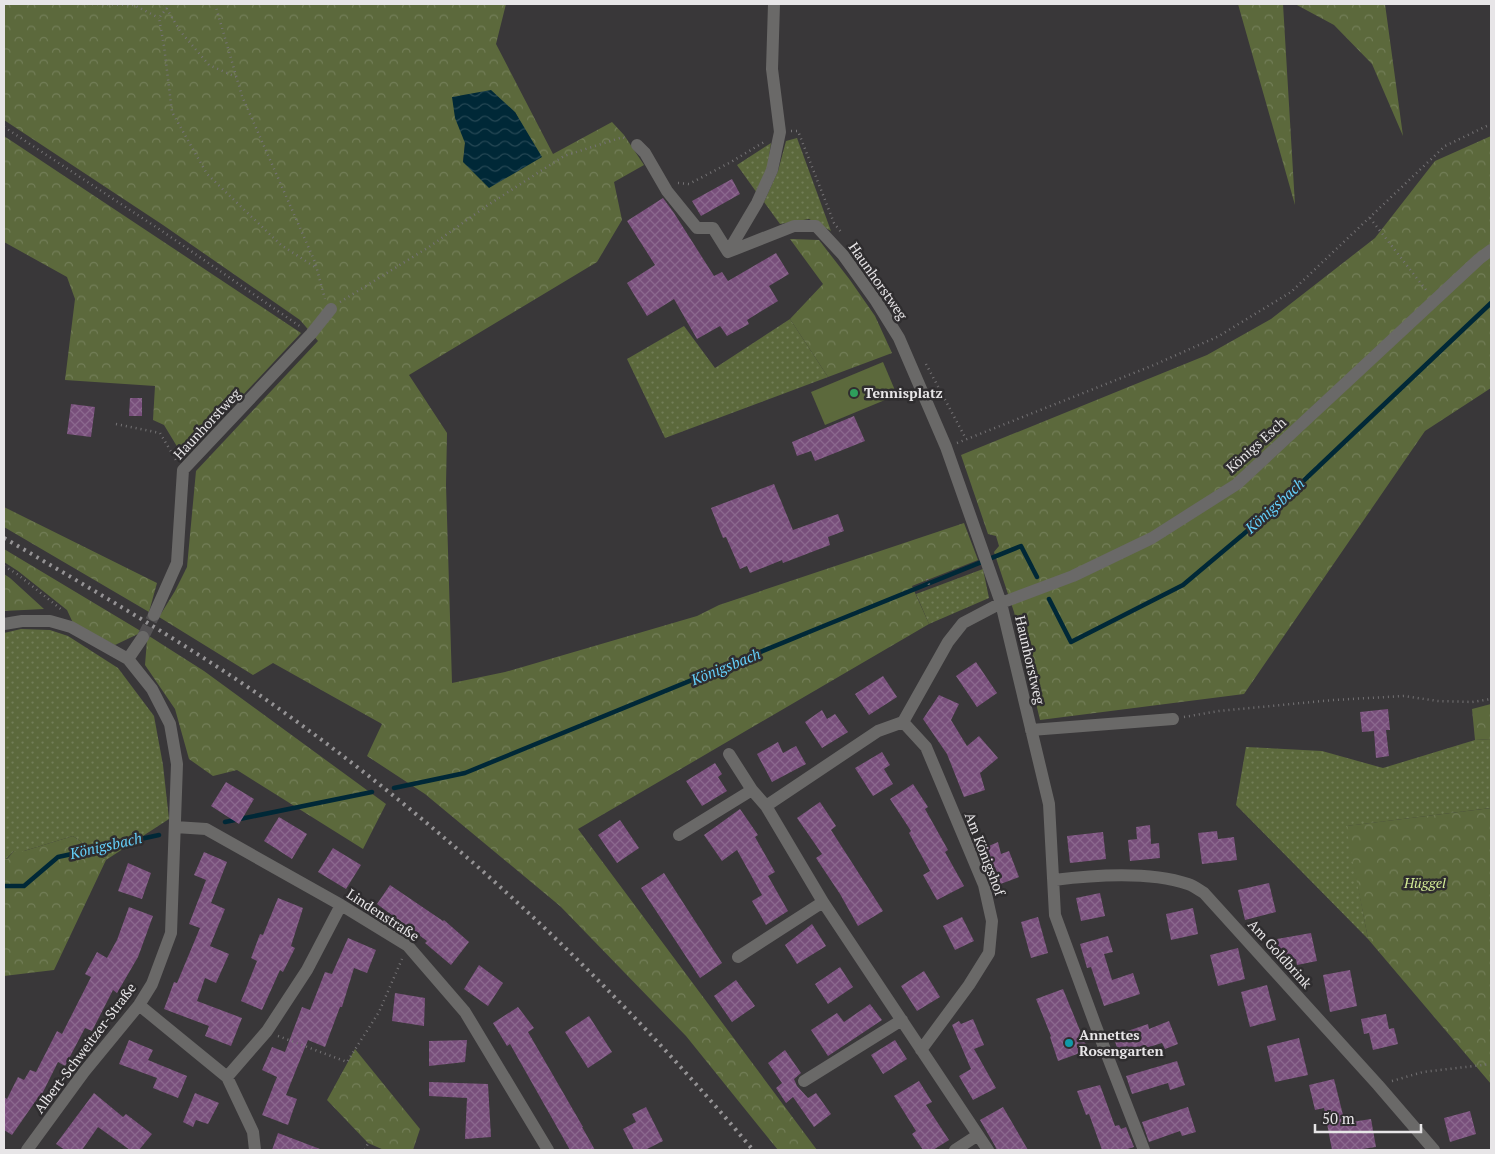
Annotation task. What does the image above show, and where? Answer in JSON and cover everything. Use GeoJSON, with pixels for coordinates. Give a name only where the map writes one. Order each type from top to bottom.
{"type":"FeatureCollection","features":[{"type":"Feature","properties":{"kind":"street"},"geometry":{"type":"LineString","coordinates":[[637,145],[645,153],[667,191],[697,228],[713,228],[728,252],[757,203],[772,170],[780,132],[772,69],[774,4]]}},
{"type":"Feature","properties":{"kind":"street","name":"Haunhorstweg"},"geometry":{"type":"LineString","coordinates":[[728,252],[794,226],[816,226],[843,255],[876,301],[899,338],[946,447],[1001,603],[1049,804],[1055,914],[1144,1150]]}},
{"type":"Feature","properties":{"kind":"street","name":"Königs Esch"},"geometry":{"type":"LineString","coordinates":[[1001,603],[1074,576],[1152,538],[1237,484],[1479,259],[1491,250]]}},
{"type":"Feature","properties":{"kind":"street","name":"Haunhorstweg"},"geometry":{"type":"LineString","coordinates":[[154,615],[177,563],[183,470],[311,334],[331,309]]}},
{"type":"Feature","properties":{"kind":"street"},"geometry":{"type":"LineString","coordinates":[[766,806],[878,731],[903,722],[948,642],[958,629],[963,623],[1001,603]]}},
{"type":"Feature","properties":{"kind":"street","name":"Albert-Schweitzer-Straße"},"geometry":{"type":"LineString","coordinates":[[4,624],[22,621],[50,621],[71,626],[128,659],[152,689],[170,724],[177,764],[171,933],[152,984],[139,1005],[84,1072],[26,1150]]}},
{"type":"Feature","properties":{"kind":"street"},"geometry":{"type":"LineString","coordinates":[[128,659],[143,637]]}},
{"type":"Feature","properties":{"kind":"street"},"geometry":{"type":"LineString","coordinates":[[1031,730],[1173,719]]}},
{"type":"Feature","properties":{"kind":"street","name":"Am Königshof"},"geometry":{"type":"LineString","coordinates":[[903,722],[926,747],[984,884],[992,921],[988,953],[969,986],[921,1050]]}},
{"type":"Feature","properties":{"kind":"street"},"geometry":{"type":"LineString","coordinates":[[729,754],[752,790],[766,806],[823,902],[988,1150]]}},
{"type":"Feature","properties":{"kind":"street"},"geometry":{"type":"LineString","coordinates":[[679,835],[752,790]]}},
{"type":"Feature","properties":{"kind":"street","name":"Lindenstraße"},"geometry":{"type":"LineString","coordinates":[[175,827],[206,829],[341,905],[408,946],[465,1012],[548,1150]]}},
{"type":"Feature","properties":{"kind":"street","name":"Am Goldbrink"},"geometry":{"type":"LineString","coordinates":[[1054,880],[1098,874],[1168,878],[1190,884],[1204,893],[1378,1085],[1434,1150]]}},
{"type":"Feature","properties":{"kind":"street"},"geometry":{"type":"LineString","coordinates":[[738,957],[823,902]]}},
{"type":"Feature","properties":{"kind":"street"},"geometry":{"type":"LineString","coordinates":[[226,1077],[268,1032],[307,970],[341,905]]}},
{"type":"Feature","properties":{"kind":"street"},"geometry":{"type":"LineString","coordinates":[[139,1005],[226,1077],[253,1132],[255,1150]]}},
{"type":"Feature","properties":{"kind":"street"},"geometry":{"type":"LineString","coordinates":[[804,1081],[902,1020]]}},
{"type":"Feature","properties":{"kind":"street"},"geometry":{"type":"LineString","coordinates":[[955,1150],[978,1135]]}},
{"type":"Feature","properties":{"kind":"path"},"geometry":{"type":"LineString","coordinates":[[82,4],[134,5],[159,18]]}},
{"type":"Feature","properties":{"kind":"path"},"geometry":{"type":"LineString","coordinates":[[164,4],[180,31],[209,65],[236,78]]}},
{"type":"Feature","properties":{"kind":"path"},"geometry":{"type":"LineString","coordinates":[[215,4],[242,96],[281,182],[316,268],[323,296],[331,309],[351,294],[429,247],[488,205],[564,156],[623,138],[637,145]]}},
{"type":"Feature","properties":{"kind":"path"},"geometry":{"type":"LineString","coordinates":[[167,8],[159,18],[172,112],[207,174],[281,245],[316,268]]}},
{"type":"Feature","properties":{"kind":"path"},"geometry":{"type":"LineString","coordinates":[[946,447],[1154,365],[1219,336],[1291,292],[1445,146],[1491,124]]}},
{"type":"Feature","properties":{"kind":"path"},"geometry":{"type":"LineString","coordinates":[[4,127],[162,231],[311,334]]}},
{"type":"Feature","properties":{"kind":"path"},"geometry":{"type":"LineString","coordinates":[[678,184],[689,184],[731,162],[780,132]]}},
{"type":"Feature","properties":{"kind":"path"},"geometry":{"type":"LineString","coordinates":[[1370,218],[1435,301]]}},
{"type":"Feature","properties":{"kind":"path"},"geometry":{"type":"LineString","coordinates":[[116,424],[160,433],[183,470]]}},
{"type":"Feature","properties":{"kind":"path"},"geometry":{"type":"LineString","coordinates":[[4,566],[17,574],[64,612],[71,626]]}},
{"type":"Feature","properties":{"kind":"path"},"geometry":{"type":"LineString","coordinates":[[927,579],[930,588]]}},
{"type":"Feature","properties":{"kind":"path"},"geometry":{"type":"LineString","coordinates":[[1173,719],[1219,711],[1404,696],[1438,701],[1472,702],[1491,699]]}},
{"type":"Feature","properties":{"kind":"path"},"geometry":{"type":"LineString","coordinates":[[268,1032],[348,1062],[379,1012],[408,946]]}},
{"type":"Feature","properties":{"kind":"path"},"geometry":{"type":"LineString","coordinates":[[1378,1085],[1424,1072],[1491,1064]]}},
{"type":"Feature","properties":{"kind":"path"},"geometry":{"type":"LineString","coordinates":[[365,1150],[368,1144]]}},
{"type":"Feature","properties":{"kind":"green space"},"geometry":{"type":"Polygon","coordinates":[[[4,4],[506,4],[496,44],[553,154],[612,122],[624,135],[644,165],[614,182],[622,220],[597,262],[409,375],[447,433],[446,485],[452,683],[505,672],[697,616],[719,605],[964,523],[978,560],[912,586],[929,624],[578,829],[817,1150],[778,1150],[686,1036],[560,906],[425,794],[367,756],[382,724],[273,663],[253,675],[159,617],[187,567],[196,471],[318,341],[300,320],[163,225],[4,120],[4,4]],[[515,112],[465,143],[463,162],[522,125],[515,112]]]}},
{"type":"Feature","properties":{"kind":"green space"},"geometry":{"type":"Polygon","coordinates":[[[1238,4],[1283,4],[1295,205],[1238,4]]]}},
{"type":"Feature","properties":{"kind":"green space"},"geometry":{"type":"Polygon","coordinates":[[[1295,4],[1385,4],[1403,136],[1372,64],[1334,25],[1295,4]]]}},
{"type":"Feature","properties":{"kind":"green space"},"geometry":{"type":"Polygon","coordinates":[[[4,136],[301,333],[184,458],[164,425],[153,420],[155,386],[65,380],[75,299],[67,277],[4,242],[4,136]]]}},
{"type":"Feature","properties":{"kind":"green space"},"geometry":{"type":"Polygon","coordinates":[[[1491,136],[1491,388],[1425,431],[1244,694],[1040,720],[1014,612],[994,552],[999,546],[996,536],[988,534],[961,455],[1207,355],[1271,319],[1375,238],[1435,161],[1491,136]]]}},
{"type":"Feature","properties":{"kind":"green space"},"geometry":{"type":"Polygon","coordinates":[[[797,138],[831,231],[809,219],[780,224],[764,202],[778,171],[786,141],[797,138]]]}},
{"type":"Feature","properties":{"kind":"green space"},"geometry":{"type":"Polygon","coordinates":[[[771,143],[767,171],[757,193],[737,165],[771,143]]]}},
{"type":"Feature","properties":{"kind":"green space"},"geometry":{"type":"Polygon","coordinates":[[[790,239],[819,240],[875,316],[892,353],[828,377],[790,319],[823,284],[790,239]]]}},
{"type":"Feature","properties":{"kind":"green space"},"geometry":{"type":"Polygon","coordinates":[[[790,319],[828,377],[665,438],[627,359],[684,326],[715,368],[790,319]]]}},
{"type":"Feature","properties":{"kind":"green space","name":"Tennisplatz"},"geometry":{"type":"Polygon","coordinates":[[[883,362],[897,395],[825,425],[811,392],[883,362]]]}},
{"type":"Feature","properties":{"kind":"green space"},"geometry":{"type":"Polygon","coordinates":[[[4,507],[157,583],[149,612],[4,527],[4,507]]]}},
{"type":"Feature","properties":{"kind":"green space"},"geometry":{"type":"Polygon","coordinates":[[[4,549],[204,671],[386,804],[363,849],[237,770],[213,776],[189,759],[175,709],[145,665],[147,640],[138,634],[115,645],[73,623],[67,610],[4,562],[4,549]]]}},
{"type":"Feature","properties":{"kind":"green space"},"geometry":{"type":"Polygon","coordinates":[[[983,569],[989,598],[929,624],[916,594],[983,569]]]}},
{"type":"Feature","properties":{"kind":"green space"},"geometry":{"type":"Polygon","coordinates":[[[4,574],[10,578],[44,609],[4,611],[4,574]]]}},
{"type":"Feature","properties":{"kind":"green space"},"geometry":{"type":"Polygon","coordinates":[[[21,629],[50,630],[68,636],[118,668],[154,716],[163,765],[169,819],[106,860],[73,836],[24,851],[14,851],[4,859],[4,633],[21,629]]]}},
{"type":"Feature","properties":{"kind":"green space"},"geometry":{"type":"Polygon","coordinates":[[[1491,704],[1491,739],[1475,740],[1472,709],[1491,704]]]}},
{"type":"Feature","properties":{"kind":"green space"},"geometry":{"type":"Polygon","coordinates":[[[1491,739],[1491,808],[1347,826],[1368,939],[1236,805],[1246,747],[1322,751],[1383,768],[1475,740],[1491,739]]]}},
{"type":"Feature","properties":{"kind":"green space","name":"Hüggel"},"geometry":{"type":"Polygon","coordinates":[[[1491,808],[1491,1084],[1368,939],[1346,826],[1491,808]]]}},
{"type":"Feature","properties":{"kind":"green space"},"geometry":{"type":"Polygon","coordinates":[[[73,836],[106,860],[54,970],[4,976],[4,859],[7,859],[14,851],[24,851],[73,836]]]}},
{"type":"Feature","properties":{"kind":"green space"},"geometry":{"type":"Polygon","coordinates":[[[355,1049],[420,1129],[413,1150],[384,1150],[368,1143],[327,1100],[355,1049]]]}},
{"type":"Feature","properties":{"kind":"water"},"geometry":{"type":"Polygon","coordinates":[[[491,90],[515,112],[542,157],[489,188],[463,162],[465,143],[455,118],[452,97],[491,90]]]}},
{"type":"Feature","properties":{"kind":"building"},"geometry":{"type":"Polygon","coordinates":[[[732,179],[740,194],[701,216],[692,201],[732,179]]]}},
{"type":"Feature","properties":{"kind":"building"},"geometry":{"type":"Polygon","coordinates":[[[663,198],[714,276],[722,272],[728,281],[776,253],[789,274],[769,286],[778,301],[747,320],[749,324],[727,336],[720,326],[697,339],[674,299],[647,316],[627,283],[655,265],[627,221],[663,198]]]}},
{"type":"Feature","properties":{"kind":"building"},"geometry":{"type":"Polygon","coordinates":[[[130,398],[142,398],[142,416],[129,416],[130,398]]]}},
{"type":"Feature","properties":{"kind":"building"},"geometry":{"type":"Polygon","coordinates":[[[71,404],[95,407],[91,437],[67,434],[71,404]]]}},
{"type":"Feature","properties":{"kind":"building"},"geometry":{"type":"Polygon","coordinates":[[[854,416],[865,441],[815,461],[811,451],[797,456],[792,442],[854,416]]]}},
{"type":"Feature","properties":{"kind":"building"},"geometry":{"type":"Polygon","coordinates":[[[774,484],[793,530],[838,514],[844,531],[828,537],[830,545],[783,563],[782,560],[750,573],[747,566],[740,569],[726,537],[723,538],[711,508],[774,484]]]}},
{"type":"Feature","properties":{"kind":"building"},"geometry":{"type":"Polygon","coordinates":[[[976,662],[997,693],[977,707],[956,676],[976,662]]]}},
{"type":"Feature","properties":{"kind":"building"},"geometry":{"type":"Polygon","coordinates":[[[883,676],[897,697],[869,715],[855,694],[883,676]]]}},
{"type":"Feature","properties":{"kind":"building"},"geometry":{"type":"Polygon","coordinates":[[[939,695],[959,704],[951,720],[967,746],[979,736],[998,758],[980,773],[985,790],[964,797],[947,754],[923,719],[939,695]]]}},
{"type":"Feature","properties":{"kind":"building"},"geometry":{"type":"Polygon","coordinates":[[[1388,709],[1390,730],[1386,730],[1389,756],[1376,758],[1374,731],[1362,732],[1360,712],[1388,709]]]}},
{"type":"Feature","properties":{"kind":"building"},"geometry":{"type":"Polygon","coordinates":[[[822,710],[827,719],[835,714],[848,732],[822,748],[805,722],[822,710]]]}},
{"type":"Feature","properties":{"kind":"building"},"geometry":{"type":"Polygon","coordinates":[[[778,742],[783,753],[796,746],[806,764],[772,782],[757,754],[778,742]]]}},
{"type":"Feature","properties":{"kind":"building"},"geometry":{"type":"Polygon","coordinates":[[[882,752],[890,765],[884,769],[893,784],[873,796],[855,768],[882,752]]]}},
{"type":"Feature","properties":{"kind":"building"},"geometry":{"type":"Polygon","coordinates":[[[715,763],[722,774],[718,777],[727,791],[702,806],[686,781],[715,763]]]}},
{"type":"Feature","properties":{"kind":"building"},"geometry":{"type":"Polygon","coordinates":[[[226,782],[254,799],[239,824],[211,806],[226,782]]]}},
{"type":"Feature","properties":{"kind":"building"},"geometry":{"type":"Polygon","coordinates":[[[913,784],[928,807],[925,809],[948,850],[945,852],[964,886],[937,900],[923,875],[930,871],[909,833],[911,831],[890,799],[913,784]]]}},
{"type":"Feature","properties":{"kind":"building"},"geometry":{"type":"Polygon","coordinates":[[[820,802],[836,826],[831,830],[883,911],[858,926],[840,894],[816,858],[822,854],[797,818],[820,802]]]}},
{"type":"Feature","properties":{"kind":"building"},"geometry":{"type":"Polygon","coordinates":[[[740,809],[758,835],[755,837],[775,872],[768,876],[788,911],[766,925],[752,901],[762,895],[737,850],[722,861],[704,835],[740,809]]]}},
{"type":"Feature","properties":{"kind":"building"},"geometry":{"type":"Polygon","coordinates":[[[279,817],[307,834],[292,859],[264,841],[279,817]]]}},
{"type":"Feature","properties":{"kind":"building"},"geometry":{"type":"Polygon","coordinates":[[[620,820],[639,848],[617,863],[598,835],[620,820]]]}},
{"type":"Feature","properties":{"kind":"building"},"geometry":{"type":"Polygon","coordinates":[[[1150,825],[1151,844],[1159,843],[1160,858],[1130,861],[1128,840],[1137,839],[1136,827],[1150,825]]]}},
{"type":"Feature","properties":{"kind":"building"},"geometry":{"type":"Polygon","coordinates":[[[1217,831],[1218,839],[1234,837],[1237,860],[1202,864],[1198,833],[1217,831]]]}},
{"type":"Feature","properties":{"kind":"building"},"geometry":{"type":"Polygon","coordinates":[[[1103,832],[1106,859],[1070,863],[1067,836],[1103,832]]]}},
{"type":"Feature","properties":{"kind":"building"},"geometry":{"type":"Polygon","coordinates":[[[998,842],[1001,854],[1009,851],[1019,877],[995,886],[982,849],[998,842]]]}},
{"type":"Feature","properties":{"kind":"building"},"geometry":{"type":"Polygon","coordinates":[[[333,848],[361,865],[346,889],[318,872],[333,848]]]}},
{"type":"Feature","properties":{"kind":"building"},"geometry":{"type":"Polygon","coordinates":[[[204,852],[227,862],[211,903],[225,909],[210,946],[229,954],[216,983],[205,978],[197,1001],[242,1018],[231,1046],[205,1036],[209,1026],[164,1009],[174,982],[177,983],[200,928],[189,924],[206,880],[194,875],[204,852]]]}},
{"type":"Feature","properties":{"kind":"building"},"geometry":{"type":"Polygon","coordinates":[[[128,863],[151,873],[142,899],[118,891],[128,863]]]}},
{"type":"Feature","properties":{"kind":"building"},"geometry":{"type":"Polygon","coordinates":[[[664,873],[722,963],[700,978],[641,888],[664,873]]]}},
{"type":"Feature","properties":{"kind":"building"},"geometry":{"type":"Polygon","coordinates":[[[1269,883],[1276,912],[1245,920],[1238,890],[1269,883]]]}},
{"type":"Feature","properties":{"kind":"building"},"geometry":{"type":"Polygon","coordinates":[[[390,885],[444,920],[469,942],[451,965],[425,943],[427,941],[377,904],[390,885]]]}},
{"type":"Feature","properties":{"kind":"building"},"geometry":{"type":"Polygon","coordinates":[[[1100,893],[1105,916],[1081,921],[1076,898],[1100,893]]]}},
{"type":"Feature","properties":{"kind":"building"},"geometry":{"type":"Polygon","coordinates":[[[278,898],[303,908],[291,946],[295,948],[283,972],[280,970],[262,1010],[241,1001],[257,961],[251,958],[260,934],[263,935],[278,898]]]}},
{"type":"Feature","properties":{"kind":"building"},"geometry":{"type":"Polygon","coordinates":[[[129,907],[153,916],[138,957],[117,993],[113,990],[92,1031],[85,1028],[65,1066],[58,1062],[39,1100],[37,1099],[12,1135],[4,1130],[4,1097],[7,1099],[18,1077],[24,1080],[30,1070],[36,1072],[57,1031],[62,1034],[91,977],[85,974],[97,952],[107,958],[117,940],[129,907]]]}},
{"type":"Feature","properties":{"kind":"building"},"geometry":{"type":"Polygon","coordinates":[[[1193,908],[1198,934],[1171,940],[1166,914],[1193,908]]]}},
{"type":"Feature","properties":{"kind":"building"},"geometry":{"type":"Polygon","coordinates":[[[962,917],[974,941],[955,950],[943,926],[962,917]]]}},
{"type":"Feature","properties":{"kind":"building"},"geometry":{"type":"Polygon","coordinates":[[[1038,917],[1048,953],[1031,958],[1021,922],[1038,917]]]}},
{"type":"Feature","properties":{"kind":"building"},"geometry":{"type":"Polygon","coordinates":[[[812,924],[826,946],[797,964],[785,945],[812,924]]]}},
{"type":"Feature","properties":{"kind":"building"},"geometry":{"type":"Polygon","coordinates":[[[1311,933],[1317,961],[1297,965],[1296,959],[1281,962],[1277,939],[1311,933]]]}},
{"type":"Feature","properties":{"kind":"building"},"geometry":{"type":"Polygon","coordinates":[[[1108,936],[1113,952],[1104,954],[1112,980],[1133,973],[1140,994],[1104,1006],[1091,967],[1087,968],[1080,944],[1108,936]]]}},
{"type":"Feature","properties":{"kind":"building"},"geometry":{"type":"Polygon","coordinates":[[[348,938],[376,950],[367,973],[354,968],[342,1007],[340,1007],[325,1047],[308,1040],[286,1095],[297,1099],[288,1125],[262,1115],[277,1077],[262,1070],[272,1047],[285,1052],[302,1007],[310,1010],[325,972],[332,974],[348,938]]]}},
{"type":"Feature","properties":{"kind":"building"},"geometry":{"type":"Polygon","coordinates":[[[1238,948],[1245,979],[1218,986],[1210,955],[1238,948]]]}},
{"type":"Feature","properties":{"kind":"building"},"geometry":{"type":"Polygon","coordinates":[[[479,965],[503,983],[488,1006],[464,989],[479,965]]]}},
{"type":"Feature","properties":{"kind":"building"},"geometry":{"type":"Polygon","coordinates":[[[840,967],[853,987],[828,1004],[815,984],[840,967]]]}},
{"type":"Feature","properties":{"kind":"building"},"geometry":{"type":"Polygon","coordinates":[[[1350,970],[1357,1006],[1330,1012],[1323,975],[1350,970]]]}},
{"type":"Feature","properties":{"kind":"building"},"geometry":{"type":"Polygon","coordinates":[[[924,971],[940,997],[917,1011],[901,986],[924,971]]]}},
{"type":"Feature","properties":{"kind":"building"},"geometry":{"type":"Polygon","coordinates":[[[736,980],[755,1006],[732,1022],[714,996],[736,980]]]}},
{"type":"Feature","properties":{"kind":"building"},"geometry":{"type":"Polygon","coordinates":[[[1267,985],[1276,1020],[1250,1027],[1241,992],[1267,985]]]}},
{"type":"Feature","properties":{"kind":"building"},"geometry":{"type":"Polygon","coordinates":[[[1063,989],[1088,1050],[1058,1061],[1051,1036],[1036,999],[1063,989]]]}},
{"type":"Feature","properties":{"kind":"building"},"geometry":{"type":"Polygon","coordinates":[[[395,993],[425,998],[424,1026],[392,1021],[395,993]]]}},
{"type":"Feature","properties":{"kind":"building"},"geometry":{"type":"Polygon","coordinates":[[[870,1004],[882,1020],[828,1056],[811,1030],[837,1013],[844,1022],[870,1004]]]}},
{"type":"Feature","properties":{"kind":"building"},"geometry":{"type":"Polygon","coordinates":[[[518,1007],[534,1028],[528,1032],[595,1150],[570,1150],[510,1044],[507,1046],[493,1023],[518,1007]]]}},
{"type":"Feature","properties":{"kind":"building"},"geometry":{"type":"Polygon","coordinates":[[[1386,1014],[1389,1029],[1394,1028],[1398,1044],[1373,1050],[1369,1033],[1364,1034],[1361,1019],[1386,1014]]]}},
{"type":"Feature","properties":{"kind":"building"},"geometry":{"type":"Polygon","coordinates":[[[589,1016],[612,1052],[588,1068],[565,1032],[589,1016]]]}},
{"type":"Feature","properties":{"kind":"building"},"geometry":{"type":"Polygon","coordinates":[[[973,1019],[984,1045],[974,1049],[996,1088],[973,1100],[959,1076],[971,1069],[952,1025],[959,1021],[961,1024],[973,1019]]]}},
{"type":"Feature","properties":{"kind":"building"},"geometry":{"type":"Polygon","coordinates":[[[1169,1021],[1178,1044],[1165,1049],[1162,1043],[1120,1056],[1113,1036],[1148,1024],[1149,1029],[1169,1021]]]}},
{"type":"Feature","properties":{"kind":"building"},"geometry":{"type":"Polygon","coordinates":[[[1299,1038],[1308,1075],[1275,1082],[1267,1046],[1299,1038]]]}},
{"type":"Feature","properties":{"kind":"building"},"geometry":{"type":"Polygon","coordinates":[[[129,1040],[153,1050],[148,1060],[187,1076],[178,1098],[153,1088],[157,1078],[119,1064],[129,1040]]]}},
{"type":"Feature","properties":{"kind":"building"},"geometry":{"type":"Polygon","coordinates":[[[467,1040],[465,1062],[429,1066],[429,1041],[467,1040]]]}},
{"type":"Feature","properties":{"kind":"building"},"geometry":{"type":"Polygon","coordinates":[[[895,1040],[907,1059],[883,1074],[871,1055],[895,1040]]]}},
{"type":"Feature","properties":{"kind":"building"},"geometry":{"type":"Polygon","coordinates":[[[785,1050],[801,1073],[794,1079],[797,1086],[808,1098],[816,1093],[831,1114],[814,1127],[793,1097],[786,1103],[776,1088],[782,1083],[768,1063],[785,1050]]]}},
{"type":"Feature","properties":{"kind":"building"},"geometry":{"type":"Polygon","coordinates":[[[1177,1061],[1185,1085],[1170,1090],[1168,1083],[1132,1094],[1126,1076],[1177,1061]]]}},
{"type":"Feature","properties":{"kind":"building"},"geometry":{"type":"Polygon","coordinates":[[[1334,1079],[1345,1123],[1371,1119],[1376,1147],[1356,1150],[1332,1150],[1324,1108],[1315,1110],[1309,1085],[1334,1079]]]}},
{"type":"Feature","properties":{"kind":"building"},"geometry":{"type":"Polygon","coordinates":[[[919,1081],[932,1102],[926,1105],[949,1140],[933,1150],[923,1150],[912,1134],[916,1131],[894,1096],[919,1081]]]}},
{"type":"Feature","properties":{"kind":"building"},"geometry":{"type":"Polygon","coordinates":[[[429,1082],[488,1084],[491,1137],[465,1139],[467,1098],[429,1096],[429,1082]]]}},
{"type":"Feature","properties":{"kind":"building"},"geometry":{"type":"Polygon","coordinates":[[[1100,1085],[1115,1126],[1119,1125],[1121,1129],[1126,1127],[1134,1147],[1124,1150],[1102,1150],[1089,1114],[1086,1115],[1077,1091],[1100,1085]]]}},
{"type":"Feature","properties":{"kind":"building"},"geometry":{"type":"Polygon","coordinates":[[[94,1093],[123,1117],[126,1114],[152,1134],[139,1150],[130,1150],[98,1127],[82,1150],[65,1150],[56,1144],[94,1093]]]}},
{"type":"Feature","properties":{"kind":"building"},"geometry":{"type":"Polygon","coordinates":[[[195,1093],[219,1103],[208,1124],[196,1120],[193,1127],[183,1122],[195,1093]]]}},
{"type":"Feature","properties":{"kind":"building"},"geometry":{"type":"Polygon","coordinates":[[[646,1107],[663,1141],[645,1150],[634,1150],[623,1129],[636,1122],[632,1114],[646,1107]]]}},
{"type":"Feature","properties":{"kind":"building"},"geometry":{"type":"Polygon","coordinates":[[[1003,1107],[1028,1150],[997,1150],[980,1120],[1003,1107]]]}},
{"type":"Feature","properties":{"kind":"building"},"geometry":{"type":"Polygon","coordinates":[[[1188,1107],[1196,1132],[1182,1136],[1180,1131],[1149,1142],[1142,1122],[1188,1107]]]}},
{"type":"Feature","properties":{"kind":"building"},"geometry":{"type":"Polygon","coordinates":[[[1470,1111],[1476,1134],[1450,1142],[1444,1118],[1470,1111]]]}},
{"type":"Feature","properties":{"kind":"building"},"geometry":{"type":"Polygon","coordinates":[[[278,1133],[320,1149],[320,1150],[272,1150],[278,1133]]]}},
{"type":"Feature","properties":{"kind":"waterway","name":"Königsbach"},"geometry":{"type":"LineString","coordinates":[[1049,599],[1071,642],[1183,585],[1278,505],[1491,303]]}},
{"type":"Feature","properties":{"kind":"waterway","name":"Königsbach"},"geometry":{"type":"LineString","coordinates":[[394,788],[465,773],[1021,546],[1037,577]]}},
{"type":"Feature","properties":{"kind":"waterway","name":"Königsbach"},"geometry":{"type":"LineString","coordinates":[[225,822],[372,792]]}},
{"type":"Feature","properties":{"kind":"waterway","name":"Königsbach"},"geometry":{"type":"LineString","coordinates":[[4,886],[24,886],[58,857],[159,835]]}},
{"type":"Feature","properties":{"kind":"tunnel"},"geometry":{"type":"LineString","coordinates":[[143,637],[154,615]]}},
{"type":"Feature","properties":{"kind":"railway"},"geometry":{"type":"LineString","coordinates":[[4,538],[227,673],[393,795],[458,849],[581,964],[698,1086],[753,1150]]}},
{"type":"Feature","properties":{"kind":"place","name":"Tennisplatz"},"geometry":{"type":"Point","coordinates":[854,393]}},
{"type":"Feature","properties":{"kind":"place","name":"Annettes Rosengarten"},"geometry":{"type":"Point","coordinates":[1069,1043]}}]}
